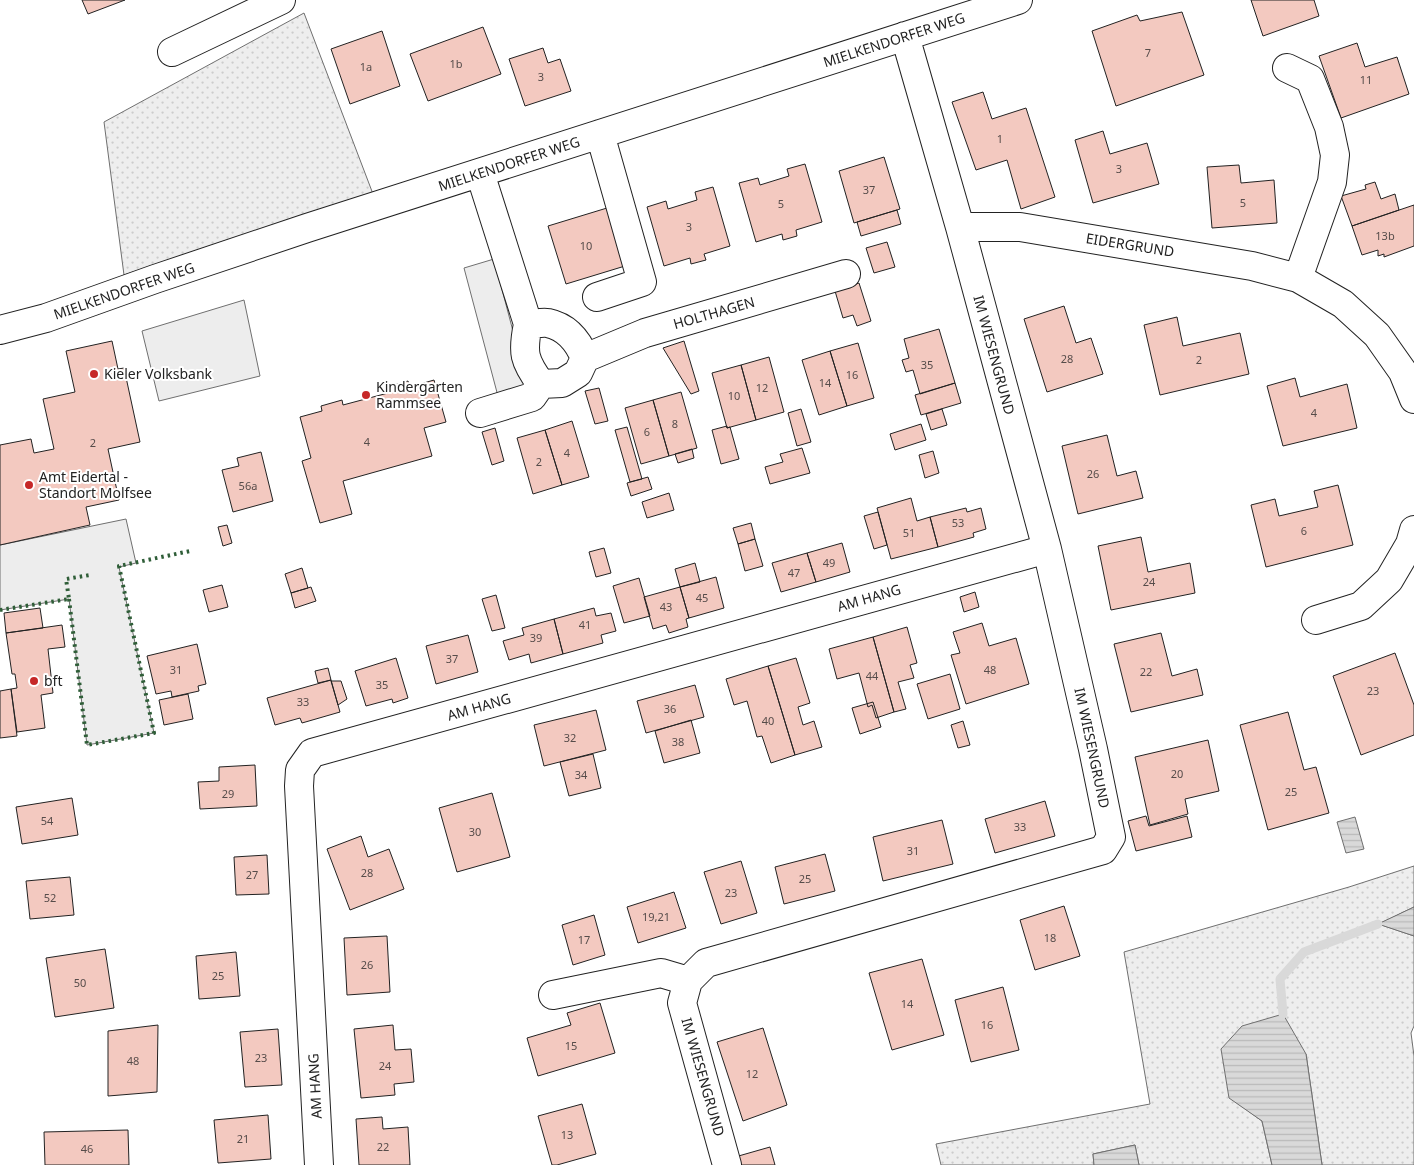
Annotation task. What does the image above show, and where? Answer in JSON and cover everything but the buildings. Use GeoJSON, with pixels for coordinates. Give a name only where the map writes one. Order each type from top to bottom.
{"type":"FeatureCollection","features":[{"type":"Feature","properties":{"kind":"street"},"geometry":{"type":"LineString","coordinates":[[172,52],[280,0]]}},
{"type":"Feature","properties":{"kind":"street","name":"MIELKENDORFER WEG"},"geometry":{"type":"LineString","coordinates":[[0,330],[46,318],[134,286],[307,228],[1016,0]]}},
{"type":"Feature","properties":{"kind":"street","name":"IM WIESENGRUND"},"geometry":{"type":"LineString","coordinates":[[727,1165],[682,1004],[688,981],[706,963],[1103,850],[1111,837],[1093,749],[1047,549],[960,227],[905,36]]}},
{"type":"Feature","properties":{"kind":"street"},"geometry":{"type":"LineString","coordinates":[[1287,68],[1310,79],[1329,127],[1336,155],[1332,182],[1298,278]]}},
{"type":"Feature","properties":{"kind":"street"},"geometry":{"type":"LineString","coordinates":[[597,297],[642,282],[600,134]]}},
{"type":"Feature","properties":{"kind":"street"},"geometry":{"type":"LineString","coordinates":[[480,173],[528,324],[524,345],[528,366],[541,384]]}},
{"type":"Feature","properties":{"kind":"street","name":"EIDERGRUND"},"geometry":{"type":"LineString","coordinates":[[960,227],[1020,227],[1243,264],[1298,278],[1343,304],[1377,335],[1403,372],[1414,399]]}},
{"type":"Feature","properties":{"kind":"street","name":"HOLTHAGEN"},"geometry":{"type":"LineString","coordinates":[[585,358],[645,333],[846,274]]}},
{"type":"Feature","properties":{"kind":"street"},"geometry":{"type":"LineString","coordinates":[[528,324],[548,323],[567,331],[579,345],[585,358],[578,373],[562,383],[541,384]]}},
{"type":"Feature","properties":{"kind":"street"},"geometry":{"type":"LineString","coordinates":[[480,413],[532,396],[541,384]]}},
{"type":"Feature","properties":{"kind":"street"},"geometry":{"type":"LineString","coordinates":[[1316,620],[1361,606],[1389,580],[1410,544],[1414,530]]}},
{"type":"Feature","properties":{"kind":"street","name":"AM HANG"},"geometry":{"type":"LineString","coordinates":[[319,1165],[299,786],[300,770],[312,754],[1047,549]]}},
{"type":"Feature","properties":{"kind":"street"},"geometry":{"type":"LineString","coordinates":[[553,995],[661,973],[688,981]]}},
{"type":"Feature","properties":{"kind":"shaded area"},"geometry":{"type":"Polygon","coordinates":[[[304,13],[373,194],[124,275],[104,122],[304,13]]]}},
{"type":"Feature","properties":{"kind":"shaded area"},"geometry":{"type":"Polygon","coordinates":[[[494,259],[529,392],[499,400],[464,268],[494,259]]]}},
{"type":"Feature","properties":{"kind":"shaded area"},"geometry":{"type":"Polygon","coordinates":[[[244,300],[260,376],[159,401],[142,331],[244,300]]]}},
{"type":"Feature","properties":{"kind":"shaded area"},"geometry":{"type":"Polygon","coordinates":[[[126,519],[136,563],[119,567],[154,733],[87,745],[69,599],[0,610],[0,545],[126,519]]]}},
{"type":"Feature","properties":{"kind":"shaded area"},"geometry":{"type":"Polygon","coordinates":[[[1355,817],[1364,849],[1346,853],[1337,822],[1355,817]]]}},
{"type":"Feature","properties":{"kind":"shaded area"},"geometry":{"type":"Polygon","coordinates":[[[1414,866],[1414,907],[1379,924],[1414,936],[1414,1026],[1411,1033],[1414,1056],[1414,1165],[1322,1165],[1306,1054],[1229,1097],[1262,1121],[1272,1165],[1139,1165],[1135,1145],[1093,1154],[1094,1165],[941,1165],[936,1144],[1150,1104],[1124,952],[1349,887],[1414,866]]]}},
{"type":"Feature","properties":{"kind":"shaded area"},"geometry":{"type":"Polygon","coordinates":[[[1414,907],[1414,936],[1378,924],[1414,907]]]}},
{"type":"Feature","properties":{"kind":"shaded area"},"geometry":{"type":"Polygon","coordinates":[[[1283,1014],[1306,1054],[1322,1165],[1272,1165],[1262,1121],[1229,1098],[1221,1049],[1242,1026],[1283,1014]]]}},
{"type":"Feature","properties":{"kind":"shaded area"},"geometry":{"type":"Polygon","coordinates":[[[1135,1145],[1139,1165],[1094,1165],[1093,1154],[1135,1145]]]}},
{"type":"Feature","properties":{"kind":"waterway"},"geometry":{"type":"LineString","coordinates":[[1283,1014],[1280,979],[1304,952],[1378,924]]}},
{"type":"Feature","properties":{"kind":"hedge"},"geometry":{"type":"LineString","coordinates":[[69,599],[87,745],[154,733],[119,566],[190,551]]}},
{"type":"Feature","properties":{"kind":"hedge"},"geometry":{"type":"LineString","coordinates":[[0,610],[69,599],[66,579],[90,575]]}},
{"type":"Feature","properties":{"kind":"place","name":"Kieler Volksbank"},"geometry":{"type":"Point","coordinates":[94,374]}},
{"type":"Feature","properties":{"kind":"place","name":"Kindergarten Rammsee"},"geometry":{"type":"Point","coordinates":[366,395]}},
{"type":"Feature","properties":{"kind":"place","name":"Amt Eidertal - Standort Molfsee"},"geometry":{"type":"Point","coordinates":[29,485]}},
{"type":"Feature","properties":{"kind":"place","name":"bft"},"geometry":{"type":"Point","coordinates":[34,681]}}]}
